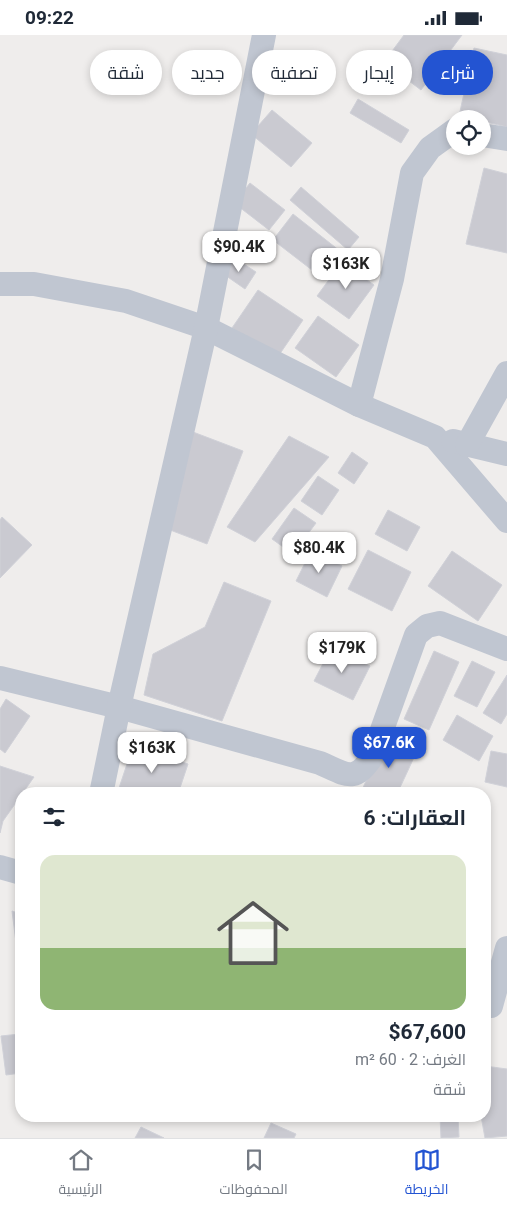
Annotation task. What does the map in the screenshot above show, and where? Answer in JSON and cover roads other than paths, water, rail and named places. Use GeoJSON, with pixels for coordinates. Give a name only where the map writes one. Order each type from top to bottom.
{"type":"FeatureCollection","features":[{"type":"Feature","properties":{"kind":"street"},"geometry":{"type":"LineString","coordinates":[[102,787],[206,328],[264,35]]}},
{"type":"Feature","properties":{"kind":"street"},"geometry":{"type":"LineString","coordinates":[[359,405],[392,279],[412,173],[430,148],[446,136]]}},
{"type":"Feature","properties":{"kind":"street"},"geometry":{"type":"LineString","coordinates":[[491,136],[507,139]]}},
{"type":"Feature","properties":{"kind":"street"},"geometry":{"type":"LineString","coordinates":[[0,284],[34,284],[126,301],[206,328],[359,405],[434,437],[507,455]]}},
{"type":"Feature","properties":{"kind":"street"},"geometry":{"type":"LineString","coordinates":[[468,445],[507,373]]}},
{"type":"Feature","properties":{"kind":"street"},"geometry":{"type":"LineString","coordinates":[[434,437],[507,521]]}},
{"type":"Feature","properties":{"kind":"street"},"geometry":{"type":"LineString","coordinates":[[0,678],[119,707],[320,763],[345,775],[355,775],[365,768],[373,755],[416,635],[427,626],[440,623],[507,649]]}},
{"type":"Feature","properties":{"kind":"street"},"geometry":{"type":"LineString","coordinates":[[0,867],[15,871]]}},
{"type":"Feature","properties":{"kind":"street"},"geometry":{"type":"LineString","coordinates":[[494,1007],[507,948]]}}]}
